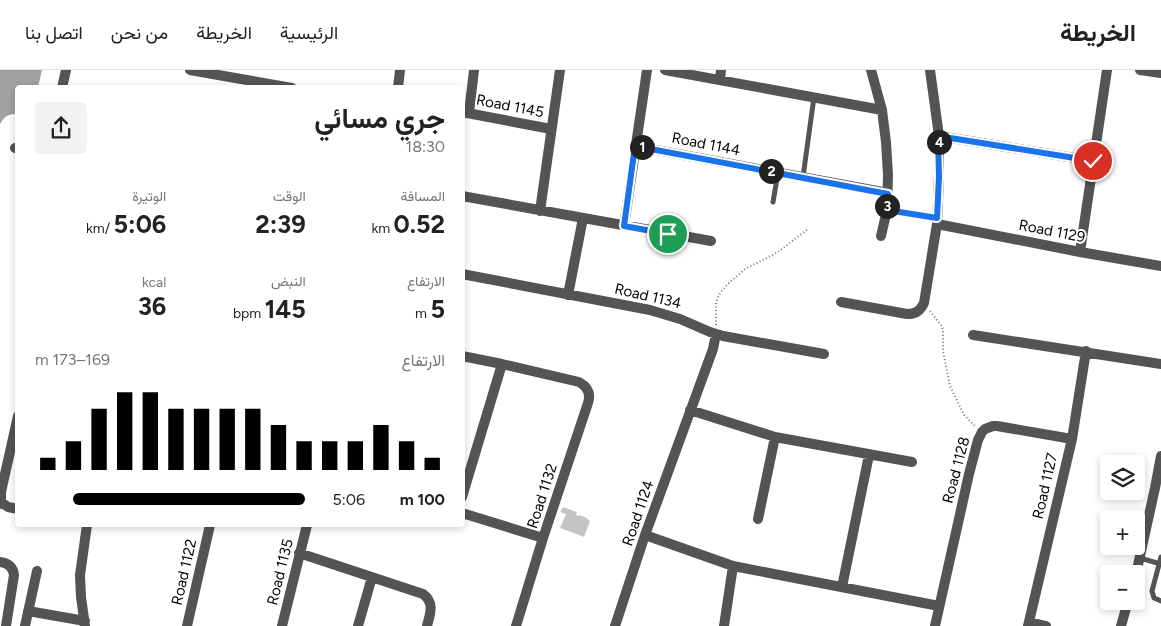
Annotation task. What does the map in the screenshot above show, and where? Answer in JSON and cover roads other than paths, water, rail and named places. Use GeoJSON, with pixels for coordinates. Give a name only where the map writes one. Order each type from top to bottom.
{"type":"FeatureCollection","features":[{"type":"Feature","properties":{"kind":"street"},"geometry":{"type":"LineString","coordinates":[[63,85],[66,70]]}},
{"type":"Feature","properties":{"kind":"street"},"geometry":{"type":"LineString","coordinates":[[190,70],[275,85]]}},
{"type":"Feature","properties":{"kind":"street"},"geometry":{"type":"LineString","coordinates":[[398,85],[400,70]]}},
{"type":"Feature","properties":{"kind":"street"},"geometry":{"type":"LineString","coordinates":[[466,113],[474,70]]}},
{"type":"Feature","properties":{"kind":"street","name":"Road 1145"},"geometry":{"type":"LineString","coordinates":[[540,210],[560,70]]}},
{"type":"Feature","properties":{"kind":"street"},"geometry":{"type":"LineString","coordinates":[[624,226],[647,70]]}},
{"type":"Feature","properties":{"kind":"street"},"geometry":{"type":"LineString","coordinates":[[665,70],[720,75],[814,98],[882,110]]}},
{"type":"Feature","properties":{"kind":"street"},"geometry":{"type":"LineString","coordinates":[[871,70],[882,110],[886,142],[888,194],[887,210],[881,236]]}},
{"type":"Feature","properties":{"kind":"street"},"geometry":{"type":"LineString","coordinates":[[841,302],[907,314],[918,312],[922,308],[937,221],[939,177],[938,136],[930,70]]}},
{"type":"Feature","properties":{"kind":"street"},"geometry":{"type":"LineString","coordinates":[[1080,252],[1107,70]]}},
{"type":"Feature","properties":{"kind":"street"},"geometry":{"type":"LineString","coordinates":[[1140,70],[1161,74]]}},
{"type":"Feature","properties":{"kind":"street","name":"Road 1145"},"geometry":{"type":"LineString","coordinates":[[466,113],[551,129]]}},
{"type":"Feature","properties":{"kind":"street"},"geometry":{"type":"LineString","coordinates":[[938,136],[1093,161]]}},
{"type":"Feature","properties":{"kind":"street","name":"Road 1144"},"geometry":{"type":"LineString","coordinates":[[635,146],[888,194]]}},
{"type":"Feature","properties":{"kind":"street"},"geometry":{"type":"LineString","coordinates":[[465,197],[711,241]]}},
{"type":"Feature","properties":{"kind":"street"},"geometry":{"type":"LineString","coordinates":[[568,294],[583,218]]}},
{"type":"Feature","properties":{"kind":"street","name":"Road 1129"},"geometry":{"type":"LineString","coordinates":[[937,221],[1080,252],[1161,266]]}},
{"type":"Feature","properties":{"kind":"street","name":"Road 1134"},"geometry":{"type":"LineString","coordinates":[[465,275],[665,314],[716,334],[824,354]]}},
{"type":"Feature","properties":{"kind":"street","name":"Road 1124"},"geometry":{"type":"LineString","coordinates":[[615,626],[713,349],[716,334]]}},
{"type":"Feature","properties":{"kind":"street"},"geometry":{"type":"LineString","coordinates":[[973,335],[1161,364]]}},
{"type":"Feature","properties":{"kind":"street","name":"Road 1127"},"geometry":{"type":"LineString","coordinates":[[1028,624],[1072,439],[1086,351]]}},
{"type":"Feature","properties":{"kind":"street"},"geometry":{"type":"LineString","coordinates":[[465,357],[502,364],[465,487]]}},
{"type":"Feature","properties":{"kind":"street","name":"Road 1132"},"geometry":{"type":"LineString","coordinates":[[502,364],[576,381],[585,386],[590,399],[516,626]]}},
{"type":"Feature","properties":{"kind":"street"},"geometry":{"type":"LineString","coordinates":[[690,410],[775,437],[912,462]]}},
{"type":"Feature","properties":{"kind":"street","name":"Road 1128"},"geometry":{"type":"LineString","coordinates":[[935,626],[969,474],[982,432],[989,427],[997,426],[1072,439]]}},
{"type":"Feature","properties":{"kind":"street"},"geometry":{"type":"LineString","coordinates":[[15,429],[0,503],[15,508]]}},
{"type":"Feature","properties":{"kind":"street"},"geometry":{"type":"LineString","coordinates":[[758,519],[775,437]]}},
{"type":"Feature","properties":{"kind":"street"},"geometry":{"type":"LineString","coordinates":[[842,587],[869,455]]}},
{"type":"Feature","properties":{"kind":"street"},"geometry":{"type":"LineString","coordinates":[[1138,565],[1160,462]]}},
{"type":"Feature","properties":{"kind":"street"},"geometry":{"type":"LineString","coordinates":[[465,514],[544,538]]}},
{"type":"Feature","properties":{"kind":"street"},"geometry":{"type":"LineString","coordinates":[[28,611],[85,624],[80,575],[87,527]]}},
{"type":"Feature","properties":{"kind":"street","name":"Road 1122"},"geometry":{"type":"LineString","coordinates":[[187,626],[210,527]]}},
{"type":"Feature","properties":{"kind":"street","name":"Road 1135"},"geometry":{"type":"LineString","coordinates":[[282,626],[306,527]]}},
{"type":"Feature","properties":{"kind":"street"},"geometry":{"type":"LineString","coordinates":[[646,535],[733,566],[939,606]]}},
{"type":"Feature","properties":{"kind":"street"},"geometry":{"type":"LineString","coordinates":[[299,553],[420,593],[430,602],[431,609],[427,626]]}},
{"type":"Feature","properties":{"kind":"street"},"geometry":{"type":"LineString","coordinates":[[0,562],[10,565],[14,572],[6,626]]}},
{"type":"Feature","properties":{"kind":"street"},"geometry":{"type":"LineString","coordinates":[[724,626],[733,566]]}},
{"type":"Feature","properties":{"kind":"street"},"geometry":{"type":"LineString","coordinates":[[24,626],[37,571]]}},
{"type":"Feature","properties":{"kind":"street"},"geometry":{"type":"LineString","coordinates":[[358,626],[372,577]]}},
{"type":"Feature","properties":{"kind":"street"},"geometry":{"type":"LineString","coordinates":[[1121,626],[1125,610]]}},
{"type":"Feature","properties":{"kind":"street"},"geometry":{"type":"LineString","coordinates":[[1028,624],[1046,626]]}},
{"type":"Feature","properties":{"kind":"lane"},"geometry":{"type":"LineString","coordinates":[[803,178],[814,98]]}},
{"type":"Feature","properties":{"kind":"lane"},"geometry":{"type":"LineString","coordinates":[[773,202],[778,173]]}},
{"type":"Feature","properties":{"kind":"lane"},"geometry":{"type":"LineString","coordinates":[[887,210],[937,221]]}},
{"type":"Feature","properties":{"kind":"lane"},"geometry":{"type":"LineString","coordinates":[[1139,558],[1160,562],[1152,591],[1154,598],[1161,601]]}}]}
